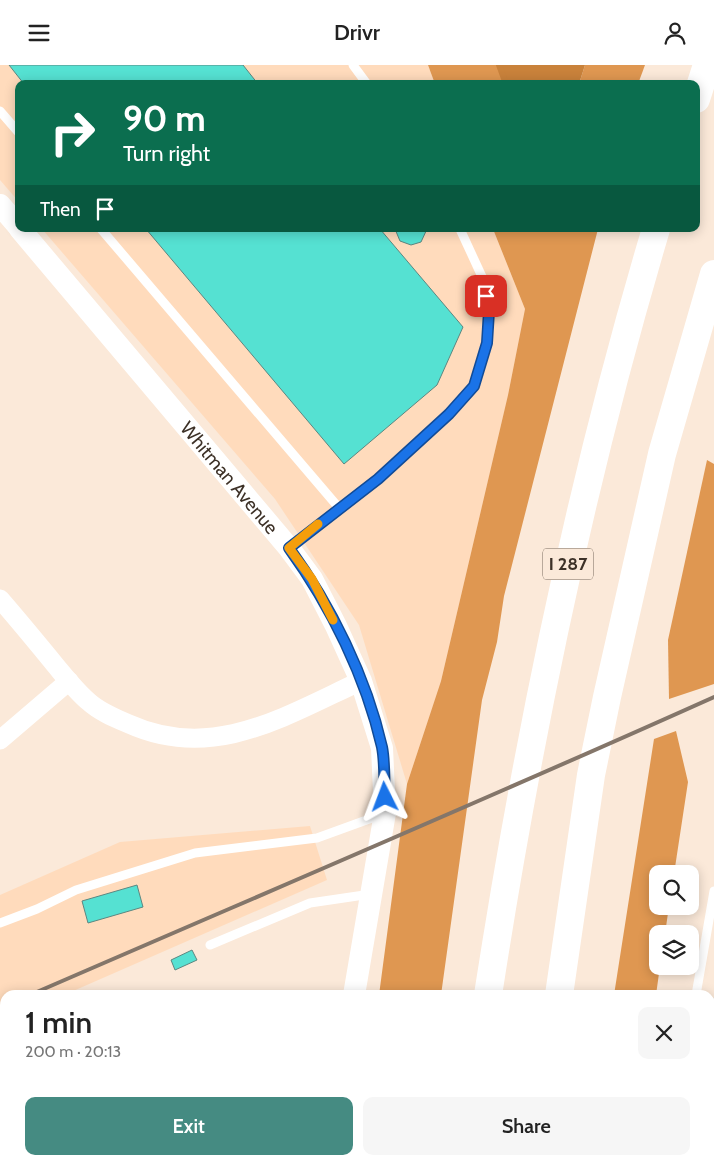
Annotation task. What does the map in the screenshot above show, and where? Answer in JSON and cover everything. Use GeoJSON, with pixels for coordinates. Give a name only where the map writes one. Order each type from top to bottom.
{"type":"FeatureCollection","features":[{"type":"Feature","properties":{"kind":"highway"},"geometry":{"type":"LineString","coordinates":[[700,87],[707,65]]}},
{"type":"Feature","properties":{"kind":"highway","name":"I 287"},"geometry":{"type":"LineString","coordinates":[[489,990],[512,840],[568,562],[600,425],[655,232]]}},
{"type":"Feature","properties":{"kind":"highway"},"geometry":{"type":"LineString","coordinates":[[560,990],[591,775],[605,707],[662,454],[714,274]]}},
{"type":"Feature","properties":{"kind":"street","name":"Whitman Avenue"},"geometry":{"type":"LineString","coordinates":[[0,205],[15,222]]}},
{"type":"Feature","properties":{"kind":"street","name":"Whitman Avenue"},"geometry":{"type":"LineString","coordinates":[[23,232],[289,548],[312,579],[361,681],[382,748],[385,813],[355,990]]}},
{"type":"Feature","properties":{"kind":"street"},"geometry":{"type":"LineString","coordinates":[[0,599],[89,702],[113,717],[147,733],[175,738],[203,739],[229,736],[258,728],[361,681]]}},
{"type":"Feature","properties":{"kind":"street"},"geometry":{"type":"LineString","coordinates":[[0,740],[69,681]]}},
{"type":"Feature","properties":{"kind":"lane"},"geometry":{"type":"LineString","coordinates":[[352,65],[364,80]]}},
{"type":"Feature","properties":{"kind":"lane"},"geometry":{"type":"LineString","coordinates":[[0,111],[15,128]]}},
{"type":"Feature","properties":{"kind":"lane"},"geometry":{"type":"LineString","coordinates":[[104,232],[339,508]]}},
{"type":"Feature","properties":{"kind":"lane"},"geometry":{"type":"LineString","coordinates":[[289,548],[378,479],[449,414],[474,386],[487,343],[489,311],[484,281],[461,232]]}},
{"type":"Feature","properties":{"kind":"lane"},"geometry":{"type":"LineString","coordinates":[[0,923],[37,909],[76,890],[195,853],[318,838],[385,813]]}},
{"type":"Feature","properties":{"kind":"lane"},"geometry":{"type":"LineString","coordinates":[[697,990],[714,891]]}},
{"type":"Feature","properties":{"kind":"lane"},"geometry":{"type":"LineString","coordinates":[[210,945],[310,903],[371,894]]}},
{"type":"Feature","properties":{"kind":"shaded area"},"geometry":{"type":"Polygon","coordinates":[[[0,65],[428,65],[434,80],[15,80],[15,197],[0,180],[0,65]]]}},
{"type":"Feature","properties":{"kind":"shaded area"},"geometry":{"type":"Polygon","coordinates":[[[428,65],[500,65],[506,80],[434,80],[428,65]]]}},
{"type":"Feature","properties":{"kind":"shaded area"},"geometry":{"type":"Polygon","coordinates":[[[500,65],[585,65],[580,80],[506,80],[500,65]]]}},
{"type":"Feature","properties":{"kind":"shaded area"},"geometry":{"type":"Polygon","coordinates":[[[585,65],[645,65],[639,80],[580,80],[585,65]]]}},
{"type":"Feature","properties":{"kind":"shaded area"},"geometry":{"type":"Polygon","coordinates":[[[45,232],[494,232],[525,309],[508,395],[441,681],[407,784],[359,625],[275,499],[45,232]]]}},
{"type":"Feature","properties":{"kind":"shaded area"},"geometry":{"type":"Polygon","coordinates":[[[494,232],[597,232],[504,596],[497,642],[482,700],[442,990],[380,990],[407,784],[441,681],[508,395],[525,309],[494,232]]]}},
{"type":"Feature","properties":{"kind":"shaded area"},"geometry":{"type":"Polygon","coordinates":[[[707,460],[714,464],[714,684],[669,699],[668,640],[707,460]]]}},
{"type":"Feature","properties":{"kind":"shaded area"},"geometry":{"type":"Polygon","coordinates":[[[676,731],[688,782],[675,865],[649,865],[649,915],[668,915],[666,925],[649,925],[649,975],[659,975],[657,990],[615,990],[654,739],[676,731]]]}},
{"type":"Feature","properties":{"kind":"shaded area"},"geometry":{"type":"Polygon","coordinates":[[[310,826],[327,880],[75,990],[0,990],[0,895],[120,842],[310,826]]]}},
{"type":"Feature","properties":{"kind":"building"},"geometry":{"type":"Polygon","coordinates":[[[9,65],[243,65],[255,80],[21,80],[9,65]]]}},
{"type":"Feature","properties":{"kind":"building"},"geometry":{"type":"Polygon","coordinates":[[[149,232],[383,232],[463,327],[437,385],[344,464],[149,232]]]}},
{"type":"Feature","properties":{"kind":"building"},"geometry":{"type":"Polygon","coordinates":[[[396,232],[426,232],[421,242],[411,245],[400,241],[396,232]]]}},
{"type":"Feature","properties":{"kind":"building"},"geometry":{"type":"Polygon","coordinates":[[[137,885],[143,907],[88,923],[82,901],[137,885]]]}},
{"type":"Feature","properties":{"kind":"building"},"geometry":{"type":"Polygon","coordinates":[[[192,950],[197,960],[175,970],[171,960],[192,950]]]}},
{"type":"Feature","properties":{"kind":"waterway"},"geometry":{"type":"LineString","coordinates":[[499,65],[505,80]]}},
{"type":"Feature","properties":{"kind":"railway"},"geometry":{"type":"LineString","coordinates":[[42,990],[714,697]]}},
{"type":"Feature","properties":{"kind":"slow traffic"},"geometry":{"type":"LineString","coordinates":[[318,524],[289,548],[312,579],[333,620]]}},
{"type":"Feature","properties":{"kind":"route"},"geometry":{"type":"LineString","coordinates":[[385,797],[382,748],[361,681],[312,579],[289,548],[378,479],[449,414],[474,386],[487,343],[489,311],[486,296]]}}]}
